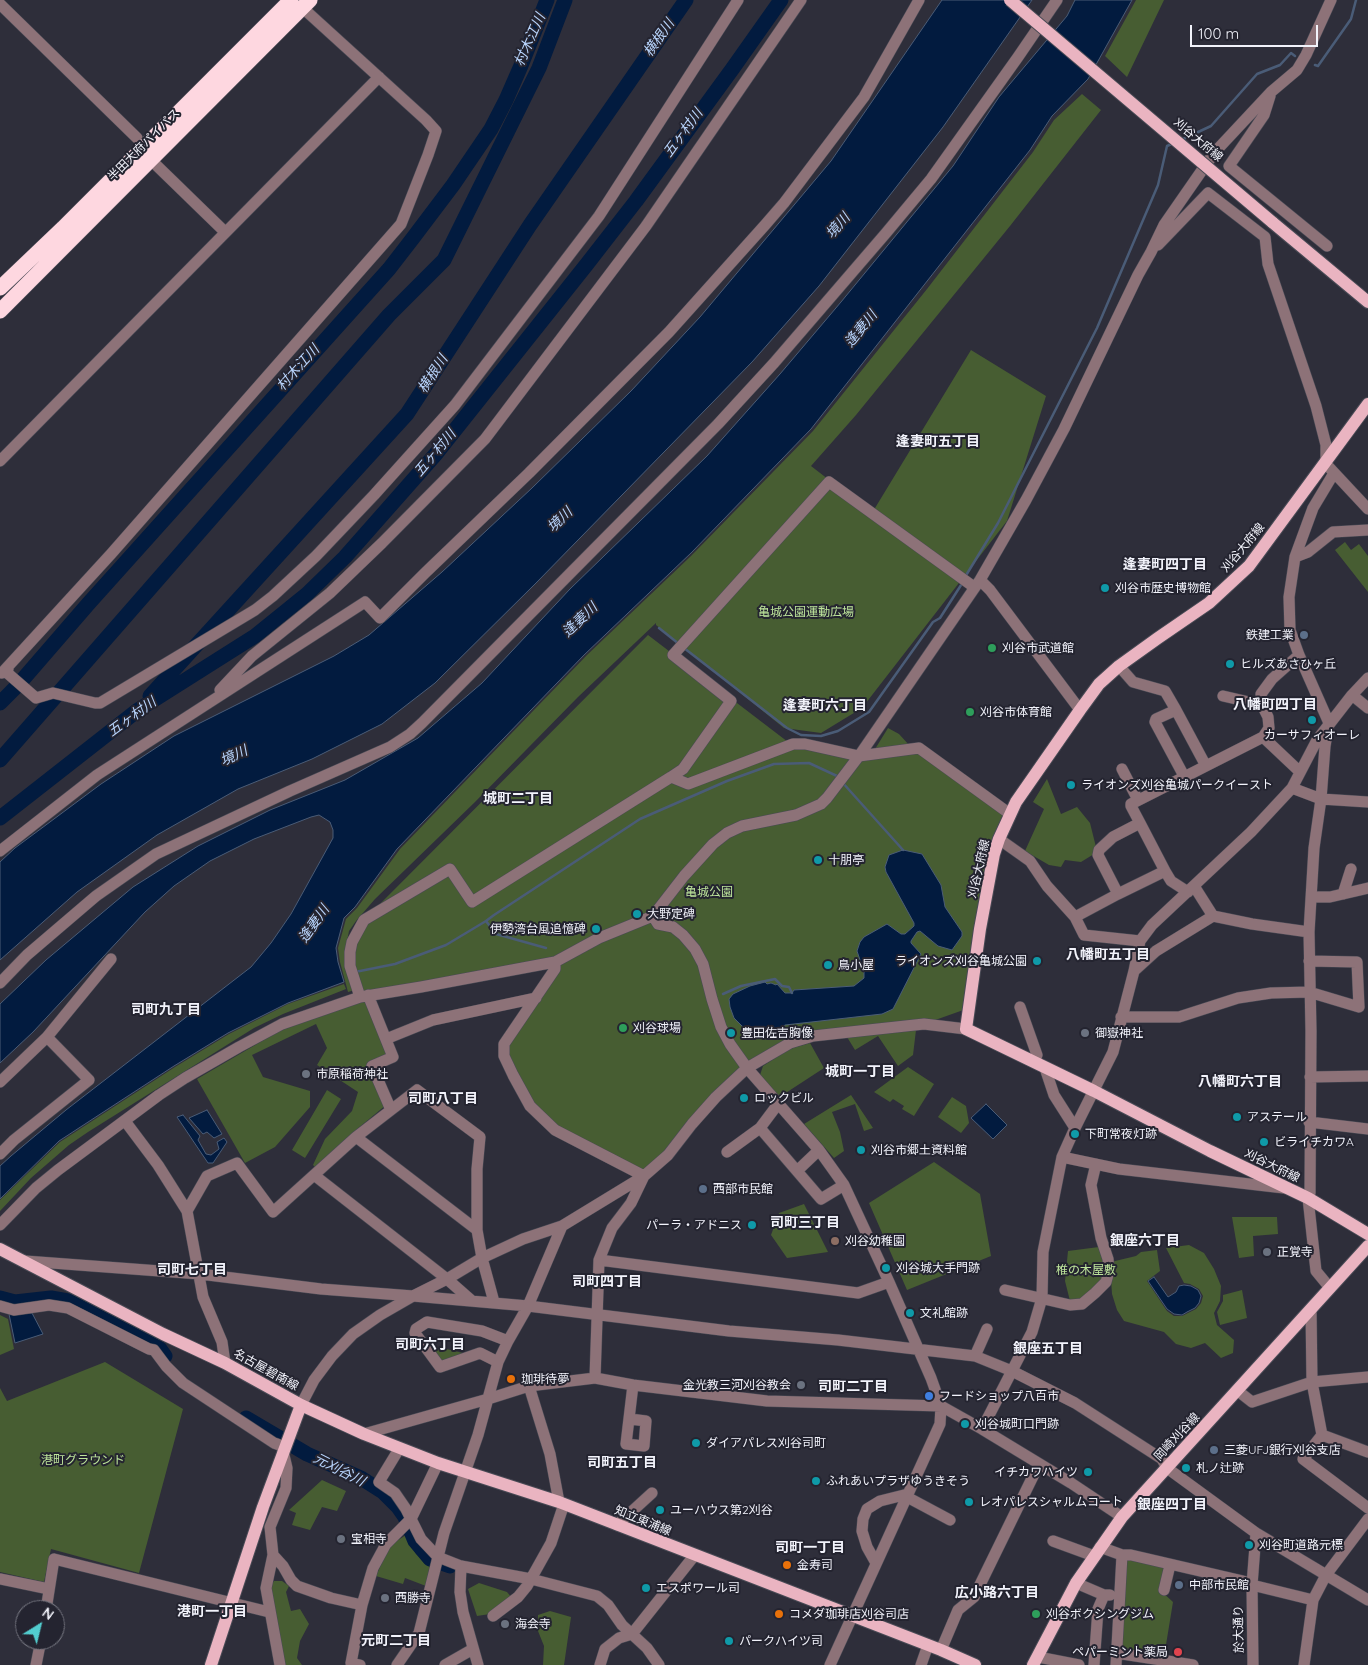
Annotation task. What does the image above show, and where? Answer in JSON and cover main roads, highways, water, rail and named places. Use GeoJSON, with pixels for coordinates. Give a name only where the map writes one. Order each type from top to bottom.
{"type":"FeatureCollection","features":[{"type":"Feature","properties":{"kind":"highway","name":"半田大府パイパス"},"geometry":{"type":"LineString","coordinates":[[0,311],[150,160],[300,3]]}},
{"type":"Feature","properties":{"kind":"highway","name":"半田大府パイパス"},"geometry":{"type":"LineString","coordinates":[[0,288],[300,3]]}},
{"type":"Feature","properties":{"kind":"main road","name":"刈谷大府線"},"geometry":{"type":"LineString","coordinates":[[1010,0],[1368,302]]}},
{"type":"Feature","properties":{"kind":"main road","name":"刈谷大府線"},"geometry":{"type":"LineString","coordinates":[[1368,404],[1326,464],[1249,566],[1228,588],[1209,603],[1119,666],[1099,684],[1016,802],[999,839],[986,894],[966,1028],[1210,1151],[1308,1198],[1368,1234]]}},
{"type":"Feature","properties":{"kind":"main road","name":"岡崎刈谷線"},"geometry":{"type":"LineString","coordinates":[[1036,1661],[1076,1583],[1122,1517],[1368,1246]]}},
{"type":"Feature","properties":{"kind":"main road","name":"名古屋碧南線"},"geometry":{"type":"LineString","coordinates":[[0,1249],[163,1334],[225,1363],[299,1409]]}},
{"type":"Feature","properties":{"kind":"main road","name":"知立東浦線"},"geometry":{"type":"LineString","coordinates":[[299,1409],[438,1463],[562,1503],[694,1556],[941,1650],[975,1665]]}},
{"type":"Feature","properties":{"kind":"main road"},"geometry":{"type":"LineString","coordinates":[[210,1665],[299,1409]]}},
{"type":"Feature","properties":{"kind":"water","name":"境川"},"geometry":{"type":"Polygon","coordinates":[[[942,0],[1032,0],[943,127],[819,286],[752,362],[536,583],[435,683],[382,724],[312,759],[238,789],[157,835],[77,892],[0,960],[0,862],[15,848],[101,784],[174,736],[334,656],[369,635],[442,572],[532,488],[631,391],[700,317],[831,161],[942,0]]]}},
{"type":"Feature","properties":{"kind":"water","name":"逢妻川"},"geometry":{"type":"Polygon","coordinates":[[[1075,0],[1132,0],[1088,79],[1052,116],[1030,150],[811,429],[692,552],[584,655],[397,849],[355,907],[344,918],[336,948],[344,982],[288,1003],[228,1033],[174,1066],[59,1141],[0,1199],[0,1166],[66,1110],[251,967],[271,943],[291,914],[333,838],[330,822],[319,815],[254,839],[210,861],[174,886],[145,912],[33,1032],[0,1063],[0,1004],[46,960],[133,887],[198,846],[270,810],[345,780],[418,738],[482,683],[570,589],[707,456],[780,374],[953,166],[999,97],[1067,16],[1075,0]]]}},
{"type":"Feature","properties":{"kind":"water"},"geometry":{"type":"Polygon","coordinates":[[[903,850],[922,854],[941,885],[945,907],[962,932],[962,936],[952,950],[938,946],[920,931],[917,932],[911,943],[921,954],[893,1009],[882,1014],[785,1025],[769,1037],[757,1036],[742,1026],[734,1018],[730,1007],[729,999],[733,994],[750,986],[765,982],[767,984],[777,984],[785,993],[792,993],[794,990],[854,986],[864,978],[864,972],[857,951],[864,937],[887,924],[901,934],[905,934],[914,926],[885,867],[889,855],[903,850]]]}},
{"type":"Feature","properties":{"kind":"water"},"geometry":{"type":"Polygon","coordinates":[[[986,1104],[1007,1125],[993,1139],[971,1118],[986,1104]]]}},
{"type":"Feature","properties":{"kind":"water"},"geometry":{"type":"Polygon","coordinates":[[[207,1110],[222,1134],[214,1138],[207,1132],[203,1134],[189,1118],[207,1110]]]}},
{"type":"Feature","properties":{"kind":"water"},"geometry":{"type":"Polygon","coordinates":[[[183,1115],[200,1136],[198,1140],[206,1154],[211,1155],[219,1149],[217,1142],[224,1138],[227,1142],[213,1163],[208,1163],[177,1117],[183,1115]]]}},
{"type":"Feature","properties":{"kind":"water"},"geometry":{"type":"Polygon","coordinates":[[[1154,1277],[1168,1297],[1176,1292],[1179,1286],[1191,1286],[1198,1290],[1201,1296],[1199,1303],[1195,1308],[1182,1315],[1174,1314],[1167,1309],[1148,1281],[1154,1277]]]}},
{"type":"Feature","properties":{"kind":"water"},"geometry":{"type":"Polygon","coordinates":[[[32,1313],[43,1334],[15,1343],[9,1314],[32,1313]]]}},
{"type":"Feature","properties":{"kind":"waterway","name":"村木江川"},"geometry":{"type":"LineString","coordinates":[[0,703],[389,269],[453,185],[491,129],[520,68],[547,0]]}},
{"type":"Feature","properties":{"kind":"waterway"},"geometry":{"type":"LineString","coordinates":[[0,760],[389,315],[444,260],[539,68],[565,0]]}},
{"type":"Feature","properties":{"kind":"waterway","name":"横根川"},"geometry":{"type":"LineString","coordinates":[[150,696],[407,414],[530,225],[686,0]]}},
{"type":"Feature","properties":{"kind":"waterway","name":"五ヶ村川"},"geometry":{"type":"LineString","coordinates":[[0,818],[138,710],[255,636],[307,594],[345,557],[435,455],[587,264],[636,201],[781,0]]}},
{"type":"Feature","properties":{"kind":"waterway"},"geometry":{"type":"LineString","coordinates":[[1315,65],[1318,66],[1351,19],[1356,0]]}},
{"type":"Feature","properties":{"kind":"waterway"},"geometry":{"type":"LineString","coordinates":[[1181,140],[1211,126],[1257,74],[1280,65],[1291,53],[1295,56]]}},
{"type":"Feature","properties":{"kind":"waterway"},"geometry":{"type":"LineString","coordinates":[[965,577],[998,523],[1097,328],[1158,185],[1167,146],[1174,143]]}},
{"type":"Feature","properties":{"kind":"waterway"},"geometry":{"type":"LineString","coordinates":[[684,648],[787,728],[801,735],[821,736],[838,731],[869,712],[933,622],[940,618],[963,582]]}},
{"type":"Feature","properties":{"kind":"waterway"},"geometry":{"type":"LineString","coordinates":[[659,628],[679,644]]}},
{"type":"Feature","properties":{"kind":"waterway"},"geometry":{"type":"LineString","coordinates":[[355,972],[395,964],[446,945],[486,921],[640,819],[727,781],[774,764],[809,763],[837,776]]}},
{"type":"Feature","properties":{"kind":"waterway"},"geometry":{"type":"LineString","coordinates":[[842,782],[903,850]]}},
{"type":"Feature","properties":{"kind":"waterway"},"geometry":{"type":"LineString","coordinates":[[486,921],[496,934],[546,948]]}},
{"type":"Feature","properties":{"kind":"waterway"},"geometry":{"type":"LineString","coordinates":[[723,994],[741,986],[775,979],[782,986],[789,987],[792,993]]}},
{"type":"Feature","properties":{"kind":"waterway","name":"元刈谷川"},"geometry":{"type":"LineString","coordinates":[[0,1298],[15,1302],[51,1298],[68,1301],[160,1349],[165,1356]]}},
{"type":"Feature","properties":{"kind":"waterway","name":"元刈谷川"},"geometry":{"type":"LineString","coordinates":[[246,1418],[307,1454],[361,1478],[383,1492],[398,1507],[405,1517],[415,1541],[430,1559],[450,1566]]}},
{"type":"Feature","properties":{"kind":"place","name":"刈谷市歴史博物館"},"geometry":{"type":"Point","coordinates":[1105,588]}},
{"type":"Feature","properties":{"kind":"place","name":"鉄建工業"},"geometry":{"type":"Point","coordinates":[1304,635]}},
{"type":"Feature","properties":{"kind":"place","name":"刈谷市武道館"},"geometry":{"type":"Point","coordinates":[992,648]}},
{"type":"Feature","properties":{"kind":"place","name":"ヒルズあさひヶ丘"},"geometry":{"type":"Point","coordinates":[1230,664]}},
{"type":"Feature","properties":{"kind":"place","name":"刈谷市体育館"},"geometry":{"type":"Point","coordinates":[970,712]}},
{"type":"Feature","properties":{"kind":"place","name":"カーサフィオーレ"},"geometry":{"type":"Point","coordinates":[1312,720]}},
{"type":"Feature","properties":{"kind":"place","name":"ライオンズ刈谷亀城パークイースト"},"geometry":{"type":"Point","coordinates":[1071,785]}},
{"type":"Feature","properties":{"kind":"place","name":"十朋亭"},"geometry":{"type":"Point","coordinates":[818,860]}},
{"type":"Feature","properties":{"kind":"place","name":"大野定碑"},"geometry":{"type":"Point","coordinates":[637,914]}},
{"type":"Feature","properties":{"kind":"place","name":"伊勢湾台風追憶碑"},"geometry":{"type":"Point","coordinates":[596,929]}},
{"type":"Feature","properties":{"kind":"place","name":"ライオンズ刈谷亀城公園"},"geometry":{"type":"Point","coordinates":[1037,961]}},
{"type":"Feature","properties":{"kind":"place","name":"鳥小屋"},"geometry":{"type":"Point","coordinates":[828,965]}},
{"type":"Feature","properties":{"kind":"place","name":"刈谷球場"},"geometry":{"type":"Point","coordinates":[623,1028]}},
{"type":"Feature","properties":{"kind":"place","name":"豊田佐吉胸像"},"geometry":{"type":"Point","coordinates":[731,1033]}},
{"type":"Feature","properties":{"kind":"place","name":"御嶽神社"},"geometry":{"type":"Point","coordinates":[1085,1033]}},
{"type":"Feature","properties":{"kind":"place","name":"市原稲荷神社"},"geometry":{"type":"Point","coordinates":[306,1074]}},
{"type":"Feature","properties":{"kind":"place","name":"ロックビル"},"geometry":{"type":"Point","coordinates":[744,1098]}},
{"type":"Feature","properties":{"kind":"place","name":"アステール"},"geometry":{"type":"Point","coordinates":[1237,1117]}},
{"type":"Feature","properties":{"kind":"place","name":"下町常夜灯跡"},"geometry":{"type":"Point","coordinates":[1075,1134]}},
{"type":"Feature","properties":{"kind":"place","name":"ビライチカワA"},"geometry":{"type":"Point","coordinates":[1264,1142]}},
{"type":"Feature","properties":{"kind":"place","name":"刈谷市郷土資料館"},"geometry":{"type":"Point","coordinates":[861,1150]}},
{"type":"Feature","properties":{"kind":"place","name":"西部市民館"},"geometry":{"type":"Point","coordinates":[703,1189]}},
{"type":"Feature","properties":{"kind":"place","name":"パーラ・アドニス"},"geometry":{"type":"Point","coordinates":[752,1225]}},
{"type":"Feature","properties":{"kind":"place","name":"刈谷幼稚園"},"geometry":{"type":"Point","coordinates":[835,1241]}},
{"type":"Feature","properties":{"kind":"place","name":"正覚寺"},"geometry":{"type":"Point","coordinates":[1267,1252]}},
{"type":"Feature","properties":{"kind":"place","name":"刈谷城大手門跡"},"geometry":{"type":"Point","coordinates":[886,1268]}},
{"type":"Feature","properties":{"kind":"place","name":"文礼館跡"},"geometry":{"type":"Point","coordinates":[910,1313]}},
{"type":"Feature","properties":{"kind":"place","name":"珈琲待夢"},"geometry":{"type":"Point","coordinates":[511,1379]}},
{"type":"Feature","properties":{"kind":"place","name":"金光教三河刈谷教会"},"geometry":{"type":"Point","coordinates":[801,1385]}},
{"type":"Feature","properties":{"kind":"place","name":"フードショップ八百市"},"geometry":{"type":"Point","coordinates":[929,1396]}},
{"type":"Feature","properties":{"kind":"place","name":"刈谷城町口門跡"},"geometry":{"type":"Point","coordinates":[965,1424]}},
{"type":"Feature","properties":{"kind":"place","name":"ダイアパレス刈谷司町"},"geometry":{"type":"Point","coordinates":[696,1443]}},
{"type":"Feature","properties":{"kind":"place","name":"三菱UFJ銀行刈谷支店"},"geometry":{"type":"Point","coordinates":[1214,1450]}},
{"type":"Feature","properties":{"kind":"place","name":"札ノ辻跡"},"geometry":{"type":"Point","coordinates":[1186,1468]}},
{"type":"Feature","properties":{"kind":"place","name":"イチカワハイツ"},"geometry":{"type":"Point","coordinates":[1088,1472]}},
{"type":"Feature","properties":{"kind":"place","name":"ふれあいプラザゆうきそう"},"geometry":{"type":"Point","coordinates":[816,1481]}},
{"type":"Feature","properties":{"kind":"place","name":"レオパレスシャルムコート"},"geometry":{"type":"Point","coordinates":[969,1502]}},
{"type":"Feature","properties":{"kind":"place","name":"ユーハウス第2刈谷"},"geometry":{"type":"Point","coordinates":[660,1510]}},
{"type":"Feature","properties":{"kind":"place","name":"宝相寺"},"geometry":{"type":"Point","coordinates":[341,1539]}},
{"type":"Feature","properties":{"kind":"place","name":"刈谷町道路元標"},"geometry":{"type":"Point","coordinates":[1249,1545]}},
{"type":"Feature","properties":{"kind":"place","name":"金寿司"},"geometry":{"type":"Point","coordinates":[787,1565]}},
{"type":"Feature","properties":{"kind":"place","name":"中部市民館"},"geometry":{"type":"Point","coordinates":[1179,1585]}},
{"type":"Feature","properties":{"kind":"place","name":"エスポワール司"},"geometry":{"type":"Point","coordinates":[646,1588]}},
{"type":"Feature","properties":{"kind":"place","name":"西勝寺"},"geometry":{"type":"Point","coordinates":[385,1598]}},
{"type":"Feature","properties":{"kind":"place","name":"コメダ珈琲店刈谷司店"},"geometry":{"type":"Point","coordinates":[779,1614]}},
{"type":"Feature","properties":{"kind":"place","name":"刈谷ボクシングジム"},"geometry":{"type":"Point","coordinates":[1036,1614]}},
{"type":"Feature","properties":{"kind":"place","name":"海会寺"},"geometry":{"type":"Point","coordinates":[505,1624]}},
{"type":"Feature","properties":{"kind":"place","name":"パークハイツ司"},"geometry":{"type":"Point","coordinates":[729,1641]}},
{"type":"Feature","properties":{"kind":"place","name":"ペパーミント薬局"},"geometry":{"type":"Point","coordinates":[1178,1652]}},
{"type":"Feature","properties":{"kind":"district","name":"逢妻町五丁目"},"geometry":{"type":"Point","coordinates":[938,442]}},
{"type":"Feature","properties":{"kind":"district","name":"逢妻町四丁目"},"geometry":{"type":"Point","coordinates":[1165,565]}},
{"type":"Feature","properties":{"kind":"district","name":"八幡町四丁目"},"geometry":{"type":"Point","coordinates":[1275,705]}},
{"type":"Feature","properties":{"kind":"district","name":"逢妻町六丁目"},"geometry":{"type":"Point","coordinates":[825,706]}},
{"type":"Feature","properties":{"kind":"district","name":"城町二丁目"},"geometry":{"type":"Point","coordinates":[518,799]}},
{"type":"Feature","properties":{"kind":"district","name":"八幡町五丁目"},"geometry":{"type":"Point","coordinates":[1108,955]}},
{"type":"Feature","properties":{"kind":"district","name":"司町九丁目"},"geometry":{"type":"Point","coordinates":[166,1010]}},
{"type":"Feature","properties":{"kind":"district","name":"城町一丁目"},"geometry":{"type":"Point","coordinates":[860,1072]}},
{"type":"Feature","properties":{"kind":"district","name":"八幡町六丁目"},"geometry":{"type":"Point","coordinates":[1240,1082]}},
{"type":"Feature","properties":{"kind":"district","name":"司町八丁目"},"geometry":{"type":"Point","coordinates":[443,1099]}},
{"type":"Feature","properties":{"kind":"district","name":"司町三丁目"},"geometry":{"type":"Point","coordinates":[805,1223]}},
{"type":"Feature","properties":{"kind":"district","name":"銀座六丁目"},"geometry":{"type":"Point","coordinates":[1145,1241]}},
{"type":"Feature","properties":{"kind":"district","name":"司町七丁目"},"geometry":{"type":"Point","coordinates":[192,1270]}},
{"type":"Feature","properties":{"kind":"district","name":"司町四丁目"},"geometry":{"type":"Point","coordinates":[607,1282]}},
{"type":"Feature","properties":{"kind":"district","name":"司町六丁目"},"geometry":{"type":"Point","coordinates":[430,1345]}},
{"type":"Feature","properties":{"kind":"district","name":"銀座五丁目"},"geometry":{"type":"Point","coordinates":[1048,1349]}},
{"type":"Feature","properties":{"kind":"district","name":"司町二丁目"},"geometry":{"type":"Point","coordinates":[853,1387]}},
{"type":"Feature","properties":{"kind":"district","name":"司町五丁目"},"geometry":{"type":"Point","coordinates":[622,1463]}},
{"type":"Feature","properties":{"kind":"district","name":"銀座四丁目"},"geometry":{"type":"Point","coordinates":[1172,1505]}},
{"type":"Feature","properties":{"kind":"district","name":"司町一丁目"},"geometry":{"type":"Point","coordinates":[810,1548]}},
{"type":"Feature","properties":{"kind":"district","name":"広小路六丁目"},"geometry":{"type":"Point","coordinates":[997,1593]}},
{"type":"Feature","properties":{"kind":"district","name":"港町一丁目"},"geometry":{"type":"Point","coordinates":[212,1612]}},
{"type":"Feature","properties":{"kind":"district","name":"元町二丁目"},"geometry":{"type":"Point","coordinates":[396,1641]}},
{"type":"Feature","properties":{"kind":"park label","name":"亀城公園運動広場"},"geometry":{"type":"Point","coordinates":[806,612]}},
{"type":"Feature","properties":{"kind":"park label","name":"亀城公園"},"geometry":{"type":"Point","coordinates":[709,892]}},
{"type":"Feature","properties":{"kind":"park label","name":"椎の木屋敷"},"geometry":{"type":"Point","coordinates":[1086,1270]}},
{"type":"Feature","properties":{"kind":"park label","name":"港町グラウンド"},"geometry":{"type":"Point","coordinates":[83,1460]}}]}
